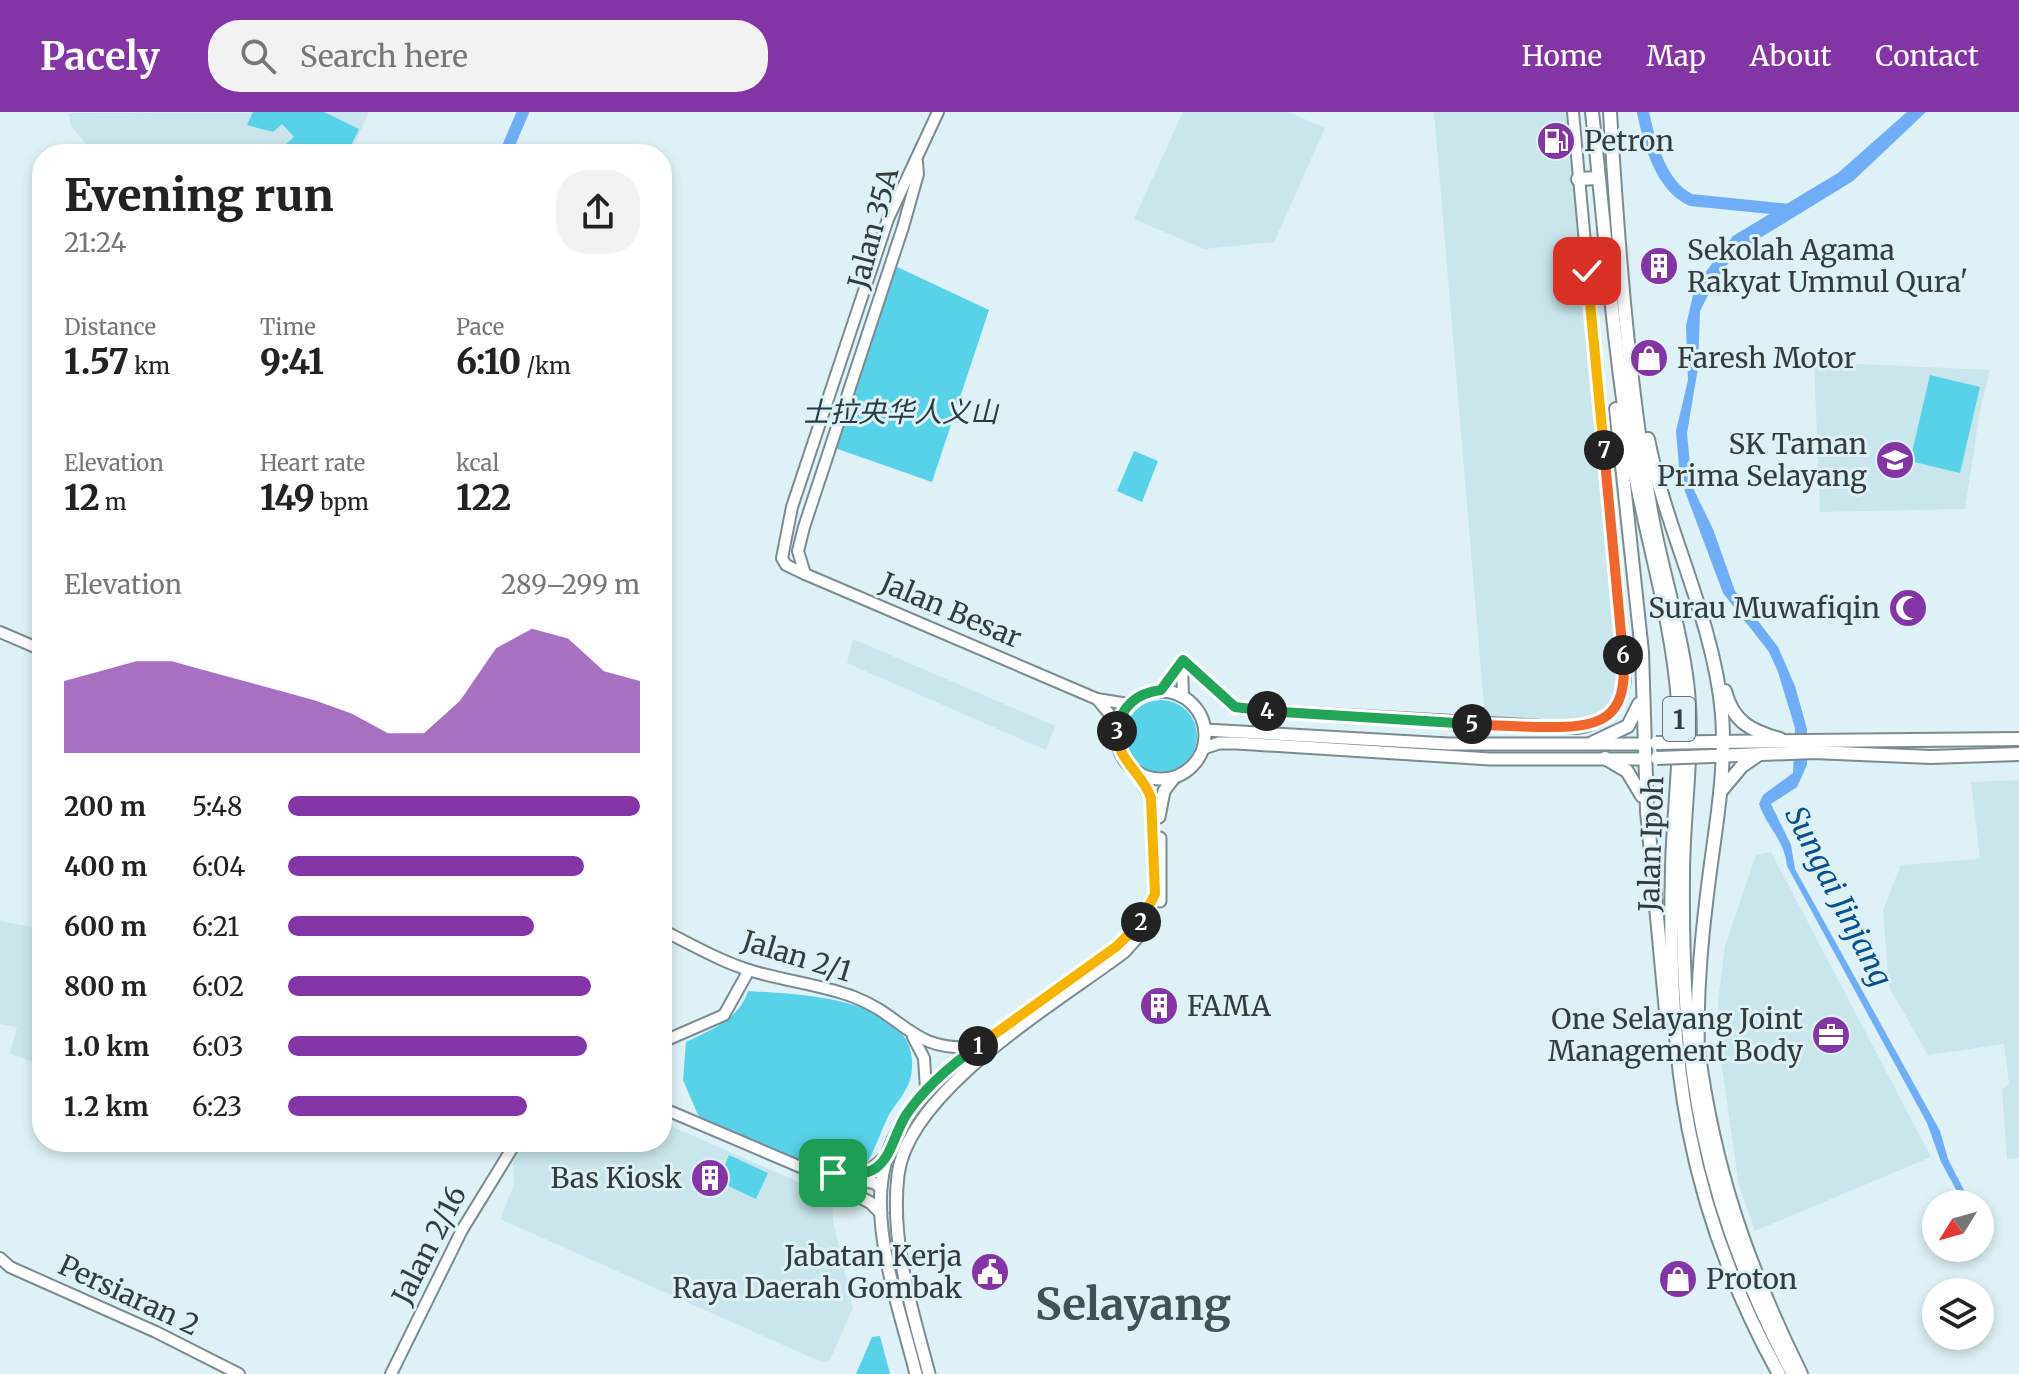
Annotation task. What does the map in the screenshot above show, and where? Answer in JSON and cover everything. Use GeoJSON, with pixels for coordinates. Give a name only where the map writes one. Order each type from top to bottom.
{"type":"FeatureCollection","features":[{"type":"Feature","properties":{"kind":"main road","name":"Jalan Ipoh"},"geometry":{"type":"LineString","coordinates":[[1590,112],[1609,287],[1636,483],[1678,700],[1672,870],[1677,1057],[1692,1157],[1706,1213],[1731,1281],[1779,1374]]}},
{"type":"Feature","properties":{"kind":"main road","name":"Jalan Ipoh"},"geometry":{"type":"LineString","coordinates":[[1610,112],[1632,382],[1651,513],[1687,683],[1689,775],[1683,938],[1689,1056],[1697,1112],[1730,1238],[1759,1308],[1793,1374]]}},
{"type":"Feature","properties":{"kind":"main road"},"geometry":{"type":"LineString","coordinates":[[1578,179],[1598,178]]}},
{"type":"Feature","properties":{"kind":"main road"},"geometry":{"type":"LineString","coordinates":[[1621,267],[1651,456],[1714,662],[1738,719],[1751,730],[1812,746],[1931,757],[2019,754]]}},
{"type":"Feature","properties":{"kind":"main road"},"geometry":{"type":"LineString","coordinates":[[1609,287],[1615,401],[1642,652],[1642,690],[1650,758],[1647,811],[1668,1032],[1692,1157]]}},
{"type":"Feature","properties":{"kind":"main road"},"geometry":{"type":"LineString","coordinates":[[1698,1052],[1699,966],[1721,791],[1714,662]]}},
{"type":"Feature","properties":{"kind":"main road"},"geometry":{"type":"LineString","coordinates":[[916,1374],[881,1213],[881,1188],[887,1156],[902,1124],[926,1089],[976,1047],[1117,946],[1151,907],[1155,894],[1151,798],[1136,771],[1121,754],[1118,724],[1128,704],[1144,694],[1161,690],[1183,696],[1198,710],[1205,730],[1204,748],[1197,761],[1174,778],[1159,805],[1162,891],[1154,914],[1124,952],[947,1087],[914,1132],[898,1174],[896,1208],[903,1267],[929,1374]]}},
{"type":"Feature","properties":{"kind":"main road"},"geometry":{"type":"LineString","coordinates":[[1592,743],[1628,726],[1639,707],[1642,690]]}},
{"type":"Feature","properties":{"kind":"main road"},"geometry":{"type":"LineString","coordinates":[[1205,730],[1448,744],[1649,744],[1780,739]]}},
{"type":"Feature","properties":{"kind":"main road"},"geometry":{"type":"LineString","coordinates":[[1204,748],[1219,743],[1237,743],[1490,759],[1650,758],[1779,754],[1812,746],[2019,739]]}},
{"type":"Feature","properties":{"kind":"main road"},"geometry":{"type":"LineString","coordinates":[[1721,791],[1742,766],[1758,755]]}},
{"type":"Feature","properties":{"kind":"main road"},"geometry":{"type":"LineString","coordinates":[[1605,758],[1634,779],[1647,811]]}},
{"type":"Feature","properties":{"kind":"main road"},"geometry":{"type":"LineString","coordinates":[[1136,771],[1161,779],[1174,778]]}},
{"type":"Feature","properties":{"kind":"main road"},"geometry":{"type":"LineString","coordinates":[[1689,775],[1690,912],[1698,1052],[1726,1195],[1781,1333],[1804,1374]]}},
{"type":"Feature","properties":{"kind":"main road"},"geometry":{"type":"LineString","coordinates":[[902,1124],[914,1132]]}},
{"type":"Feature","properties":{"kind":"main road"},"geometry":{"type":"LineString","coordinates":[[817,1174],[868,1172],[887,1156]]}},
{"type":"Feature","properties":{"kind":"main road"},"geometry":{"type":"LineString","coordinates":[[817,1174],[871,1203],[881,1213]]}},
{"type":"Feature","properties":{"kind":"main road"},"geometry":{"type":"LineString","coordinates":[[881,1188],[889,1201],[894,1243],[903,1267]]}},
{"type":"Feature","properties":{"kind":"street"},"geometry":{"type":"LineString","coordinates":[[917,162],[938,112]]}},
{"type":"Feature","properties":{"kind":"street"},"geometry":{"type":"LineString","coordinates":[[1183,660],[1233,706],[1241,709],[1577,728],[1592,726],[1612,712],[1623,695],[1625,679],[1573,112]]}},
{"type":"Feature","properties":{"kind":"street","name":"Jalan 35A"},"geometry":{"type":"LineString","coordinates":[[786,565],[782,554],[800,482],[888,219],[904,179],[917,162]]}},
{"type":"Feature","properties":{"kind":"street","name":"Jalan 35A"},"geometry":{"type":"LineString","coordinates":[[805,574],[798,551],[804,527],[903,227],[918,174],[917,162]]}},
{"type":"Feature","properties":{"kind":"street","name":"Jalan Besar"},"geometry":{"type":"LineString","coordinates":[[786,565],[1097,699],[1128,704]]}},
{"type":"Feature","properties":{"kind":"street"},"geometry":{"type":"LineString","coordinates":[[0,632],[32,646]]}},
{"type":"Feature","properties":{"kind":"street"},"geometry":{"type":"LineString","coordinates":[[1161,690],[1183,660]]}},
{"type":"Feature","properties":{"kind":"street"},"geometry":{"type":"LineString","coordinates":[[1183,660],[1180,677],[1183,696]]}},
{"type":"Feature","properties":{"kind":"street","name":"Jalan Besar"},"geometry":{"type":"LineString","coordinates":[[1097,699],[1118,724]]}},
{"type":"Feature","properties":{"kind":"street","name":"Jalan 2/1"},"geometry":{"type":"LineString","coordinates":[[672,935],[749,970],[853,997],[892,1018],[913,1037],[943,1047],[976,1047]]}},
{"type":"Feature","properties":{"kind":"street"},"geometry":{"type":"LineString","coordinates":[[672,1038],[724,1015],[749,970]]}},
{"type":"Feature","properties":{"kind":"street"},"geometry":{"type":"LineString","coordinates":[[913,1037],[924,1058],[926,1089]]}},
{"type":"Feature","properties":{"kind":"street"},"geometry":{"type":"LineString","coordinates":[[672,1112],[817,1174],[874,1183],[881,1188]]}},
{"type":"Feature","properties":{"kind":"street","name":"Jalan 2/16"},"geometry":{"type":"LineString","coordinates":[[391,1374],[462,1230],[510,1152]]}},
{"type":"Feature","properties":{"kind":"street","name":"Persiaran 2"},"geometry":{"type":"LineString","coordinates":[[0,1258],[10,1267],[239,1374]]}},
{"type":"Feature","properties":{"kind":"shaded area"},"geometry":{"type":"Polygon","coordinates":[[[369,112],[355,144],[86,144],[71,126],[69,113],[369,112]]]}},
{"type":"Feature","properties":{"kind":"shaded area"},"geometry":{"type":"Polygon","coordinates":[[[1183,112],[1288,112],[1325,128],[1274,242],[1204,249],[1134,219],[1183,112]]]}},
{"type":"Feature","properties":{"kind":"shaded area"},"geometry":{"type":"Polygon","coordinates":[[[1434,112],[1566,112],[1619,678],[1616,696],[1610,705],[1603,714],[1589,719],[1485,718],[1434,112]]]}},
{"type":"Feature","properties":{"kind":"shaded area"},"geometry":{"type":"Polygon","coordinates":[[[1907,112],[1926,112],[1853,181],[1737,252],[1716,279],[1700,311],[1698,368],[1687,433],[1692,486],[1713,529],[1735,591],[1778,647],[1795,686],[1807,729],[1807,765],[1797,787],[1771,804],[1791,845],[1795,869],[1940,1131],[1948,1159],[1964,1190],[1956,1190],[1941,1162],[1927,1123],[1787,866],[1783,849],[1759,804],[1763,795],[1793,773],[1795,728],[1769,652],[1723,593],[1680,478],[1676,431],[1688,380],[1686,326],[1695,286],[1733,236],[1838,173],[1907,112]]]}},
{"type":"Feature","properties":{"kind":"shaded area","name":"SK Taman Prima Selayang"},"geometry":{"type":"Polygon","coordinates":[[[1814,362],[1990,370],[1980,411],[1965,509],[1820,512],[1814,362]]]}},
{"type":"Feature","properties":{"kind":"shaded area"},"geometry":{"type":"Polygon","coordinates":[[[853,639],[1055,726],[1046,750],[847,663],[853,639]]]}},
{"type":"Feature","properties":{"kind":"shaded area"},"geometry":{"type":"Polygon","coordinates":[[[2019,780],[2019,1158],[2007,1159],[2002,1090],[2009,1084],[2004,1044],[1928,1055],[1889,987],[1883,910],[1901,865],[1980,859],[1971,782],[2019,780]]]}},
{"type":"Feature","properties":{"kind":"shaded area"},"geometry":{"type":"Polygon","coordinates":[[[1771,852],[1931,1157],[1755,1231],[1739,1186],[1721,1060],[1718,1001],[1725,946],[1756,855],[1771,852]]]}},
{"type":"Feature","properties":{"kind":"shaded area"},"geometry":{"type":"Polygon","coordinates":[[[0,921],[32,927],[32,1062],[10,1054],[17,1027],[0,1024],[0,921]]]}},
{"type":"Feature","properties":{"kind":"shaded area"},"geometry":{"type":"Polygon","coordinates":[[[672,1126],[832,1197],[833,1220],[853,1308],[830,1360],[824,1363],[500,1219],[514,1185],[513,1162],[519,1152],[672,1152],[672,1126]]]}},
{"type":"Feature","properties":{"kind":"green space"},"geometry":{"type":"Polygon","coordinates":[[[253,112],[324,112],[359,129],[352,144],[286,144],[294,137],[282,124],[273,132],[247,125],[253,112]]]}},
{"type":"Feature","properties":{"kind":"green space","name":"士拉央华人义山"},"geometry":{"type":"Polygon","coordinates":[[[895,266],[989,310],[932,482],[832,447],[895,266]]]}},
{"type":"Feature","properties":{"kind":"green space"},"geometry":{"type":"Polygon","coordinates":[[[1930,375],[1980,387],[1960,473],[1910,461],[1930,375]]]}},
{"type":"Feature","properties":{"kind":"green space"},"geometry":{"type":"Polygon","coordinates":[[[1134,451],[1158,461],[1142,502],[1117,491],[1134,451]]]}},
{"type":"Feature","properties":{"kind":"green space"},"geometry":{"type":"Polygon","coordinates":[[[1161,700],[1187,710],[1197,736],[1187,762],[1161,772],[1135,762],[1125,736],[1135,710],[1161,700]]]}},
{"type":"Feature","properties":{"kind":"green space"},"geometry":{"type":"Polygon","coordinates":[[[748,991],[796,994],[854,1005],[879,1015],[899,1030],[910,1050],[911,1076],[863,1167],[847,1171],[803,1164],[754,1145],[698,1115],[683,1080],[686,1042],[732,1016],[748,991]]]}},
{"type":"Feature","properties":{"kind":"green space"},"geometry":{"type":"Polygon","coordinates":[[[729,1155],[768,1173],[756,1199],[718,1181],[729,1155]]]}},
{"type":"Feature","properties":{"kind":"green space"},"geometry":{"type":"Polygon","coordinates":[[[880,1336],[890,1374],[856,1374],[872,1337],[880,1336]]]}},
{"type":"Feature","properties":{"kind":"waterway"},"geometry":{"type":"LineString","coordinates":[[509,144],[523,112]]}},
{"type":"Feature","properties":{"kind":"waterway"},"geometry":{"type":"LineString","coordinates":[[1643,112],[1658,162],[1681,194],[1691,200],[1790,210]]}},
{"type":"Feature","properties":{"kind":"place","name":"Petron"},"geometry":{"type":"Point","coordinates":[1556,141]}},
{"type":"Feature","properties":{"kind":"place","name":"Sekolah Agama Rakyat Ummul Qura'"},"geometry":{"type":"Point","coordinates":[1659,266]}},
{"type":"Feature","properties":{"kind":"place","name":"Faresh Motor"},"geometry":{"type":"Point","coordinates":[1649,358]}},
{"type":"Feature","properties":{"kind":"place","name":"SK Taman Prima Selayang"},"geometry":{"type":"Point","coordinates":[1895,460]}},
{"type":"Feature","properties":{"kind":"place","name":"Surau Muwafiqin"},"geometry":{"type":"Point","coordinates":[1908,608]}},
{"type":"Feature","properties":{"kind":"place","name":"FAMA"},"geometry":{"type":"Point","coordinates":[1159,1006]}},
{"type":"Feature","properties":{"kind":"place","name":"One Selayang Joint Management Body"},"geometry":{"type":"Point","coordinates":[1831,1035]}},
{"type":"Feature","properties":{"kind":"place","name":"Bas Kiosk"},"geometry":{"type":"Point","coordinates":[710,1178]}},
{"type":"Feature","properties":{"kind":"place","name":"Jabatan Kerja Raya Daerah Gombak"},"geometry":{"type":"Point","coordinates":[990,1272]}},
{"type":"Feature","properties":{"kind":"place","name":"Proton"},"geometry":{"type":"Point","coordinates":[1678,1279]}},
{"type":"Feature","properties":{"kind":"district","name":"Selayang"},"geometry":{"type":"Point","coordinates":[1133,1304]}},
{"type":"Feature","properties":{"kind":"route"},"geometry":{"type":"LineString","coordinates":[[833,1173],[868,1172],[877,1167],[887,1156],[906,1116],[926,1089],[954,1063],[1117,946],[1140,924],[1155,894],[1151,798],[1147,784],[1121,754],[1118,724],[1128,704],[1144,694],[1161,690],[1183,660],[1233,706],[1241,709],[1478,725],[1577,728],[1592,726],[1612,712],[1623,695],[1625,679],[1587,271]]}},
{"type":"Feature","properties":{"kind":"water label","name":"Sungai Jinjang"},"geometry":{"type":"Point","coordinates":[1839,896]}}]}
